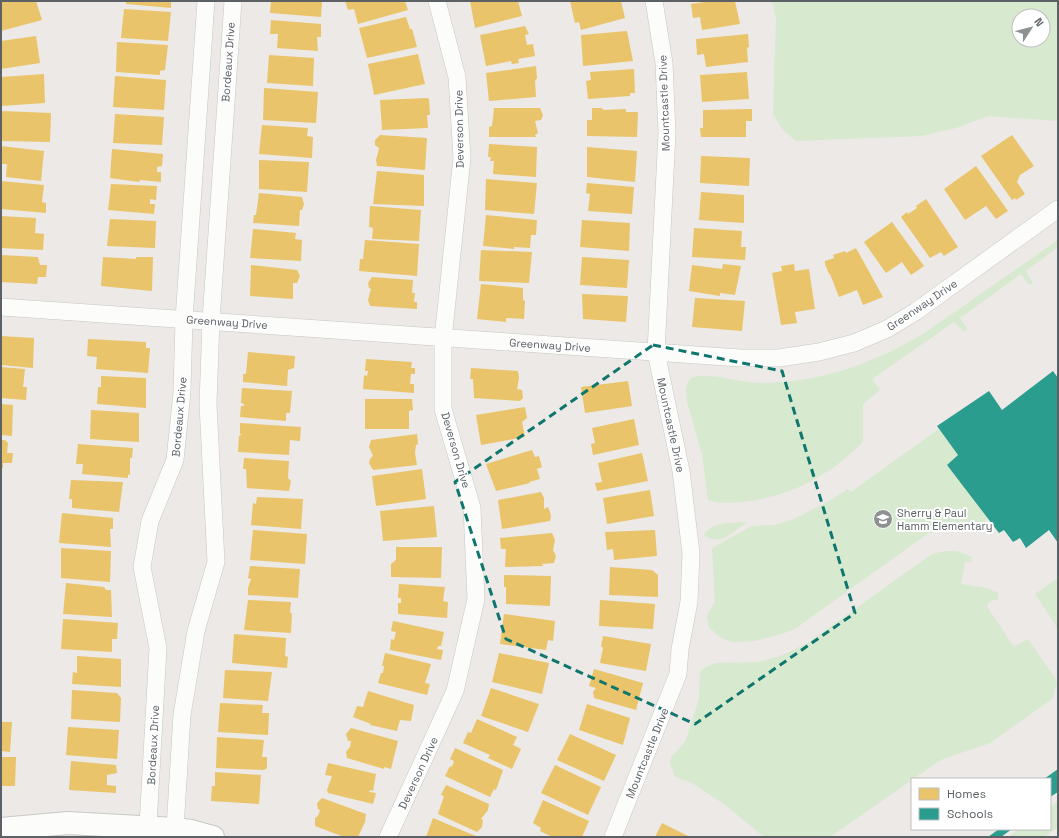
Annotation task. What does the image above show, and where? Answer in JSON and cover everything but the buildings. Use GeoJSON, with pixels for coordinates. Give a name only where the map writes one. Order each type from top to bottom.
{"type":"FeatureCollection","features":[{"type":"Feature","properties":{"kind":"street","name":"Bordeaux Drive"},"geometry":{"type":"LineString","coordinates":[[148,826],[158,648],[142,567],[150,521],[175,460],[182,392],[184,319],[199,120],[206,1]]}},
{"type":"Feature","properties":{"kind":"street","name":"Bordeaux Drive"},"geometry":{"type":"LineString","coordinates":[[175,829],[182,716],[196,631],[216,562],[208,404],[211,320],[233,1]]}},
{"type":"Feature","properties":{"kind":"street","name":"Deverson Drive"},"geometry":{"type":"LineString","coordinates":[[388,837],[455,691],[476,599],[472,508],[443,409],[443,339],[462,158],[457,77],[438,1]]}},
{"type":"Feature","properties":{"kind":"street","name":"Mountcastle Drive"},"geometry":{"type":"LineString","coordinates":[[613,837],[678,674],[680,649],[689,602],[691,553],[681,471],[656,352],[667,133],[664,63],[654,1]]}},
{"type":"Feature","properties":{"kind":"street"},"geometry":{"type":"LineString","coordinates":[[199,120],[224,122]]}},
{"type":"Feature","properties":{"kind":"street","name":"Greenway Drive"},"geometry":{"type":"LineString","coordinates":[[1,308],[211,320],[443,339],[740,358],[779,358],[819,352],[854,343],[901,322],[1058,209]]}},
{"type":"Feature","properties":{"kind":"street"},"geometry":{"type":"LineString","coordinates":[[1,829],[68,823],[148,826],[191,831],[212,837]]}},
{"type":"Feature","properties":{"kind":"highlighted area"},"geometry":{"type":"Polygon","coordinates":[[[653,345],[782,371],[855,613],[695,724],[506,639],[455,482],[653,345]]]}},
{"type":"Feature","properties":{"kind":"green space"},"geometry":{"type":"Polygon","coordinates":[[[772,1],[1058,1],[1058,121],[988,116],[956,128],[921,136],[796,141],[783,130],[773,114],[776,18],[772,1]]]}},
{"type":"Feature","properties":{"kind":"green space"},"geometry":{"type":"Polygon","coordinates":[[[1058,240],[1058,247],[1026,271],[1033,283],[1029,285],[1021,274],[960,318],[967,328],[964,332],[954,322],[872,379],[880,390],[863,404],[863,440],[861,444],[836,465],[809,482],[780,494],[738,502],[723,503],[708,500],[702,454],[687,401],[686,389],[689,380],[693,377],[710,376],[753,383],[784,382],[827,375],[848,369],[888,353],[926,332],[1058,240]]]}},
{"type":"Feature","properties":{"kind":"green space"},"geometry":{"type":"Polygon","coordinates":[[[939,429],[958,455],[947,465],[988,519],[972,531],[961,526],[955,526],[927,534],[795,629],[760,640],[739,642],[724,639],[709,628],[707,615],[715,602],[712,548],[752,526],[774,525],[794,519],[829,501],[848,489],[851,492],[939,429]]]}},
{"type":"Feature","properties":{"kind":"green space"},"geometry":{"type":"Polygon","coordinates":[[[748,522],[722,539],[710,539],[704,535],[707,530],[718,525],[748,522]]]}},
{"type":"Feature","properties":{"kind":"green space"},"geometry":{"type":"Polygon","coordinates":[[[945,551],[957,551],[972,557],[971,562],[965,562],[961,584],[987,588],[998,593],[998,600],[993,600],[987,604],[988,608],[1014,647],[1028,639],[1057,683],[1052,699],[990,743],[943,759],[915,778],[911,778],[911,780],[830,837],[764,837],[724,804],[692,783],[675,777],[670,763],[671,757],[685,742],[687,737],[699,699],[700,672],[704,668],[715,663],[758,662],[780,656],[806,644],[932,554],[945,551]]]}},
{"type":"Feature","properties":{"kind":"green space"},"geometry":{"type":"Polygon","coordinates":[[[1058,578],[1058,633],[1055,624],[1035,594],[1058,578]]]}},
{"type":"Feature","properties":{"kind":"green space"},"geometry":{"type":"Polygon","coordinates":[[[1058,801],[1058,827],[1044,837],[1008,837],[1018,830],[1051,830],[1051,806],[1058,801]]]}},
{"type":"Feature","properties":{"kind":"place","name":"Sherry & Paul Hamm Elementary"},"geometry":{"type":"Point","coordinates":[883,519]}}]}
